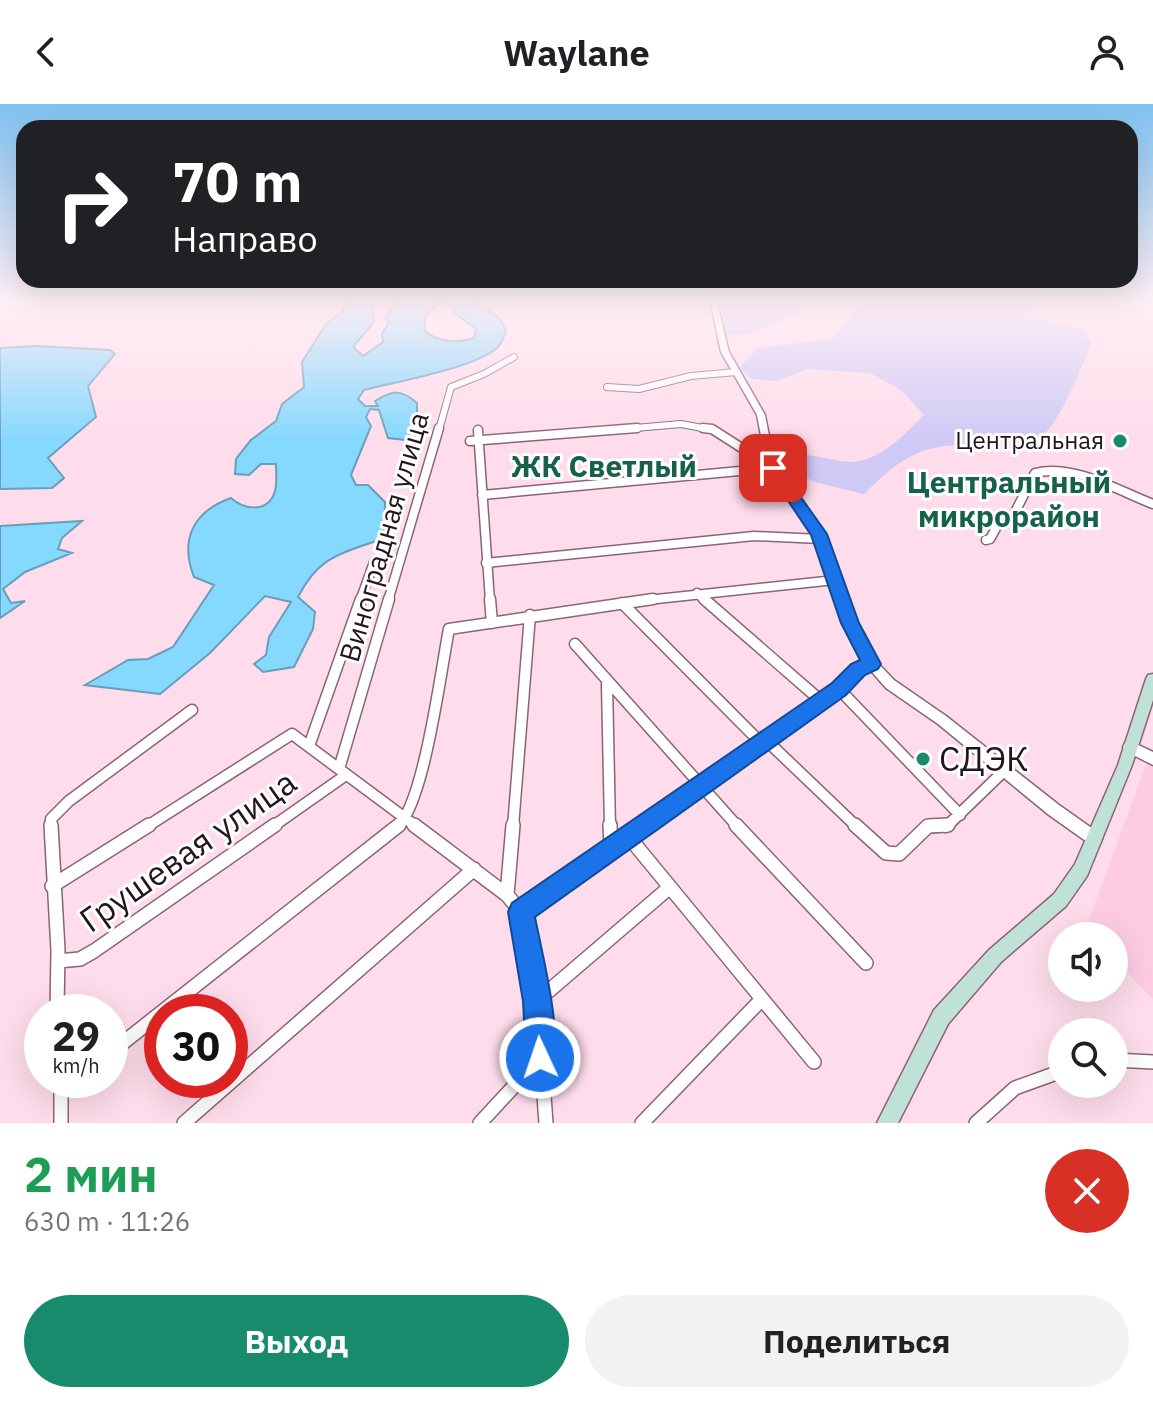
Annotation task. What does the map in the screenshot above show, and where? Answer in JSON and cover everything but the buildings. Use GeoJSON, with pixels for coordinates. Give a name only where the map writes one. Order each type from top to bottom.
{"type":"FeatureCollection","features":[{"type":"Feature","properties":{"kind":"main road"},"geometry":{"type":"LineString","coordinates":[[887,1123],[941,1017],[969,983],[1060,900],[1081,870],[1130,747],[1153,679]]}},
{"type":"Feature","properties":{"kind":"street"},"geometry":{"type":"LineString","coordinates":[[723,347],[761,415],[773,468]]}},
{"type":"Feature","properties":{"kind":"street","name":"Виноградная улица"},"geometry":{"type":"LineString","coordinates":[[342,772],[451,387],[484,374],[514,357]]}},
{"type":"Feature","properties":{"kind":"street"},"geometry":{"type":"LineString","coordinates":[[607,387],[639,389],[691,376],[736,372]]}},
{"type":"Feature","properties":{"kind":"street"},"geometry":{"type":"LineString","coordinates":[[475,441],[672,424],[712,429],[773,468],[811,519],[850,623],[871,664],[890,684],[1095,839]]}},
{"type":"Feature","properties":{"kind":"street"},"geometry":{"type":"LineString","coordinates":[[478,430],[475,441],[492,623]]}},
{"type":"Feature","properties":{"kind":"street"},"geometry":{"type":"LineString","coordinates":[[482,495],[773,468]]}},
{"type":"Feature","properties":{"kind":"street"},"geometry":{"type":"LineString","coordinates":[[986,540],[990,539],[1001,519],[1013,516],[1035,473],[1042,469],[1060,470],[1153,504]]}},
{"type":"Feature","properties":{"kind":"street"},"geometry":{"type":"LineString","coordinates":[[486,563],[754,536],[821,539]]}},
{"type":"Feature","properties":{"kind":"street"},"geometry":{"type":"LineString","coordinates":[[309,746],[374,562]]}},
{"type":"Feature","properties":{"kind":"street"},"geometry":{"type":"LineString","coordinates":[[128,1039],[405,820],[417,791],[446,633],[452,628],[697,593],[835,580]]}},
{"type":"Feature","properties":{"kind":"street"},"geometry":{"type":"LineString","coordinates":[[697,593],[820,700]]}},
{"type":"Feature","properties":{"kind":"street"},"geometry":{"type":"LineString","coordinates":[[622,603],[763,741],[886,853],[899,854],[928,826],[945,827],[1006,769]]}},
{"type":"Feature","properties":{"kind":"street"},"geometry":{"type":"LineString","coordinates":[[507,895],[530,615]]}},
{"type":"Feature","properties":{"kind":"street"},"geometry":{"type":"LineString","coordinates":[[575,644],[699,785],[866,963]]}},
{"type":"Feature","properties":{"kind":"street"},"geometry":{"type":"LineString","coordinates":[[521,912],[839,689],[858,670],[871,664]]}},
{"type":"Feature","properties":{"kind":"street"},"geometry":{"type":"LineString","coordinates":[[607,684],[611,848]]}},
{"type":"Feature","properties":{"kind":"street"},"geometry":{"type":"LineString","coordinates":[[839,689],[960,815]]}},
{"type":"Feature","properties":{"kind":"street"},"geometry":{"type":"LineString","coordinates":[[57,994],[50,822],[55,814],[192,710]]}},
{"type":"Feature","properties":{"kind":"street"},"geometry":{"type":"LineString","coordinates":[[52,879],[292,734],[474,869],[507,895],[521,912],[537,1001],[546,1123]]}},
{"type":"Feature","properties":{"kind":"street"},"geometry":{"type":"LineString","coordinates":[[1130,747],[1153,759]]}},
{"type":"Feature","properties":{"kind":"street","name":"Грушевая улица"},"geometry":{"type":"LineString","coordinates":[[58,961],[80,959],[94,951],[342,772]]}},
{"type":"Feature","properties":{"kind":"street"},"geometry":{"type":"LineString","coordinates":[[628,836],[814,1062]]}},
{"type":"Feature","properties":{"kind":"street"},"geometry":{"type":"LineString","coordinates":[[184,1123],[474,869]]}},
{"type":"Feature","properties":{"kind":"street"},"geometry":{"type":"LineString","coordinates":[[537,1001],[670,887]]}},
{"type":"Feature","properties":{"kind":"street"},"geometry":{"type":"LineString","coordinates":[[642,1123],[762,999]]}},
{"type":"Feature","properties":{"kind":"street"},"geometry":{"type":"LineString","coordinates":[[480,1123],[540,1058]]}},
{"type":"Feature","properties":{"kind":"street"},"geometry":{"type":"LineString","coordinates":[[1128,1061],[1153,1062]]}},
{"type":"Feature","properties":{"kind":"street"},"geometry":{"type":"LineString","coordinates":[[976,1123],[1015,1088],[1048,1076]]}},
{"type":"Feature","properties":{"kind":"street"},"geometry":{"type":"LineString","coordinates":[[61,1123],[62,1098]]}},
{"type":"Feature","properties":{"kind":"shaded area"},"geometry":{"type":"Polygon","coordinates":[[[1090,347],[1059,413],[1042,437],[1032,444],[1014,448],[963,445],[930,449],[904,460],[864,494],[815,482],[784,467],[789,453],[839,461],[864,460],[886,449],[924,415],[901,390],[870,373],[808,369],[776,381],[751,379],[740,367],[757,348],[1090,347]]]}},
{"type":"Feature","properties":{"kind":"shaded area"},"geometry":{"type":"Polygon","coordinates":[[[1147,762],[1153,765],[1153,1000],[1128,973],[1128,922],[1088,922],[1147,762]]]}},
{"type":"Feature","properties":{"kind":"water"},"geometry":{"type":"Polygon","coordinates":[[[48,347],[110,350],[115,354],[88,386],[96,417],[48,458],[64,478],[52,488],[0,489],[0,348],[48,347]]]}},
{"type":"Feature","properties":{"kind":"water"},"geometry":{"type":"Polygon","coordinates":[[[312,347],[353,347],[363,356],[376,347],[497,347],[487,355],[454,368],[364,390],[358,399],[365,406],[378,406],[375,401],[387,395],[406,395],[417,403],[417,425],[405,440],[388,438],[379,410],[370,409],[366,417],[371,426],[351,475],[356,485],[368,485],[385,502],[384,538],[334,557],[306,583],[298,597],[315,612],[313,629],[294,667],[263,672],[254,664],[266,655],[269,637],[291,602],[265,596],[210,653],[160,694],[85,685],[128,660],[148,659],[173,647],[214,585],[194,577],[188,550],[193,528],[208,510],[231,498],[241,504],[258,507],[272,498],[276,486],[276,464],[261,464],[249,475],[235,474],[236,459],[251,440],[276,421],[282,404],[304,387],[302,362],[312,347]]]}},
{"type":"Feature","properties":{"kind":"water"},"geometry":{"type":"Polygon","coordinates":[[[82,521],[62,538],[58,549],[72,553],[25,572],[3,589],[11,603],[25,601],[0,618],[0,526],[82,521]]]}},
{"type":"Feature","properties":{"kind":"place","name":"Центральная"},"geometry":{"type":"Point","coordinates":[1120,441]}},
{"type":"Feature","properties":{"kind":"place","name":"СДЭК"},"geometry":{"type":"Point","coordinates":[923,759]}},
{"type":"Feature","properties":{"kind":"district","name":"ЖК Светлый"},"geometry":{"type":"Point","coordinates":[604,467]}},
{"type":"Feature","properties":{"kind":"district","name":"Центральный микрорайон"},"geometry":{"type":"Point","coordinates":[1009,500]}},
{"type":"Feature","properties":{"kind":"route"},"geometry":{"type":"LineString","coordinates":[[540,1058],[537,1001],[521,912],[839,689],[858,670],[871,664],[850,623],[819,534],[773,468]]}}]}
